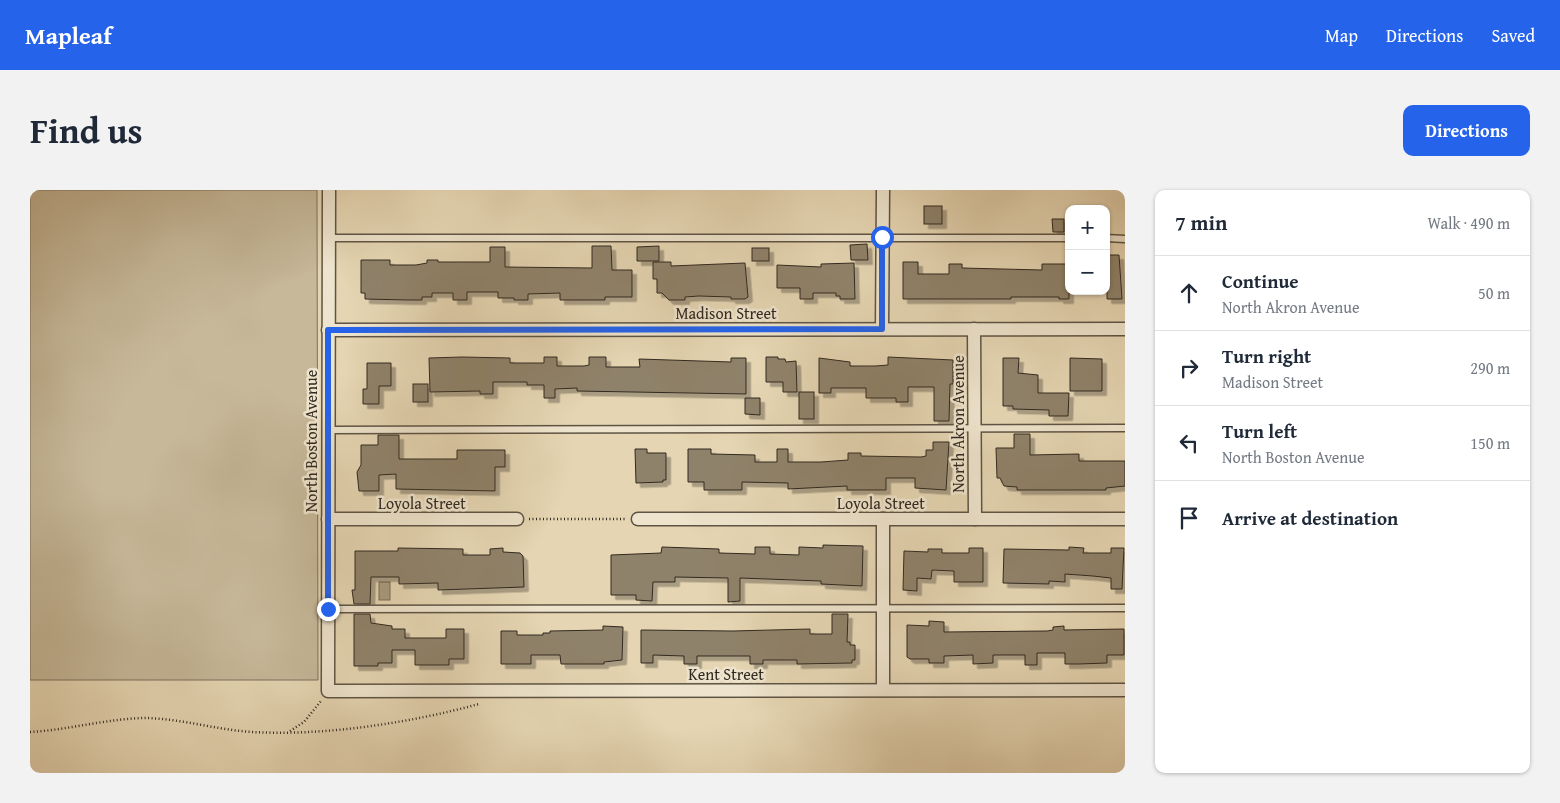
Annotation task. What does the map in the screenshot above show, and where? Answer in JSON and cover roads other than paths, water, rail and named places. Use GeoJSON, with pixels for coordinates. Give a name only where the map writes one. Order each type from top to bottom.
{"type":"FeatureCollection","features":[{"type":"Feature","properties":{"kind":"street","name":"North Boston Avenue"},"geometry":{"type":"LineString","coordinates":[[328,691],[329,190]]}},
{"type":"Feature","properties":{"kind":"street"},"geometry":{"type":"LineString","coordinates":[[882,329],[883,190]]}},
{"type":"Feature","properties":{"kind":"street","name":"North Akron Avenue"},"geometry":{"type":"LineString","coordinates":[[974,329],[975,519]]}},
{"type":"Feature","properties":{"kind":"street","name":"Madison Street"},"geometry":{"type":"LineString","coordinates":[[328,330],[1125,329]]}},
{"type":"Feature","properties":{"kind":"street","name":"Loyola Street"},"geometry":{"type":"LineString","coordinates":[[328,519],[517,519]]}},
{"type":"Feature","properties":{"kind":"street","name":"Loyola Street"},"geometry":{"type":"LineString","coordinates":[[638,519],[1125,519]]}},
{"type":"Feature","properties":{"kind":"street"},"geometry":{"type":"LineString","coordinates":[[882,690],[883,519]]}},
{"type":"Feature","properties":{"kind":"street","name":"Kent Street"},"geometry":{"type":"LineString","coordinates":[[328,691],[1125,690]]}},
{"type":"Feature","properties":{"kind":"lane"},"geometry":{"type":"LineString","coordinates":[[329,238],[1065,238]]}},
{"type":"Feature","properties":{"kind":"lane"},"geometry":{"type":"LineString","coordinates":[[1110,238],[1125,238]]}},
{"type":"Feature","properties":{"kind":"lane"},"geometry":{"type":"LineString","coordinates":[[328,430],[1125,428]]}},
{"type":"Feature","properties":{"kind":"lane"},"geometry":{"type":"LineString","coordinates":[[328,609],[1125,608]]}}]}
